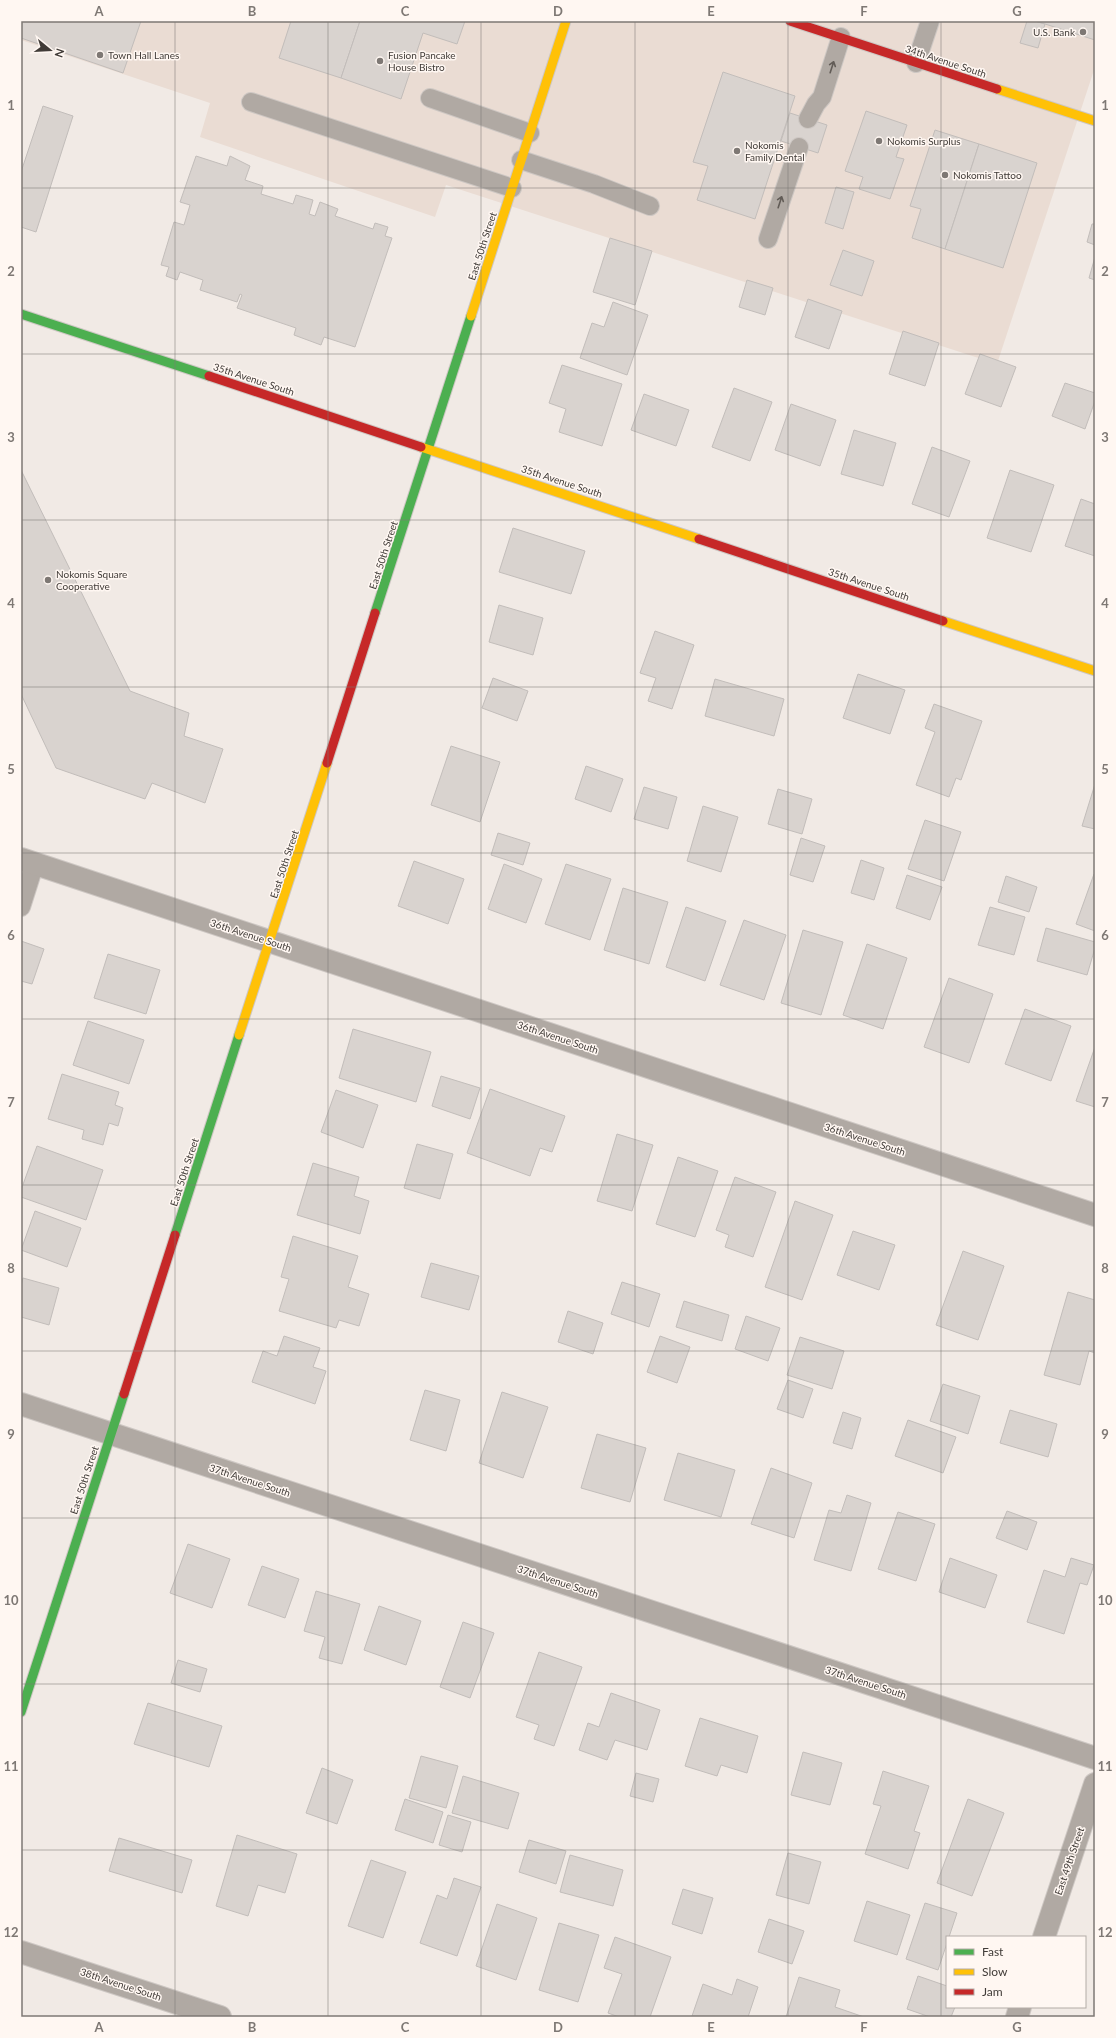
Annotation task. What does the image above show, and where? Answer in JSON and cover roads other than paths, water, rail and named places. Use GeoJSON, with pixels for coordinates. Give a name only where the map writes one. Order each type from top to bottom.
{"type":"FeatureCollection","features":[{"type":"Feature","properties":{"kind":"street","name":"East 50th Street"},"geometry":{"type":"LineString","coordinates":[[21,1712],[26,1678],[111,1434],[566,21]]}},
{"type":"Feature","properties":{"kind":"street","name":"34th Avenue South"},"geometry":{"type":"LineString","coordinates":[[790,21],[1095,121]]}},
{"type":"Feature","properties":{"kind":"street","name":"35th Avenue South"},"geometry":{"type":"LineString","coordinates":[[21,314],[1095,670]]}},
{"type":"Feature","properties":{"kind":"street","name":"36th Avenue South"},"geometry":{"type":"LineString","coordinates":[[28,861],[1095,1215]]}},
{"type":"Feature","properties":{"kind":"street","name":"37th Avenue South"},"geometry":{"type":"LineString","coordinates":[[21,1404],[1095,1758]]}},
{"type":"Feature","properties":{"kind":"street","name":"East 49th Street"},"geometry":{"type":"LineString","coordinates":[[1044,1936],[1095,1784]]}},
{"type":"Feature","properties":{"kind":"street","name":"38th Avenue South"},"geometry":{"type":"LineString","coordinates":[[21,1952],[220,2017]]}},
{"type":"Feature","properties":{"kind":"lane"},"geometry":{"type":"LineString","coordinates":[[916,63],[930,21]]}},
{"type":"Feature","properties":{"kind":"lane"},"geometry":{"type":"LineString","coordinates":[[808,119],[816,104],[822,97],[841,37]]}},
{"type":"Feature","properties":{"kind":"lane"},"geometry":{"type":"LineString","coordinates":[[430,98],[530,133]]}},
{"type":"Feature","properties":{"kind":"lane"},"geometry":{"type":"LineString","coordinates":[[251,102],[512,188]]}},
{"type":"Feature","properties":{"kind":"lane"},"geometry":{"type":"LineString","coordinates":[[768,240],[799,147]]}},
{"type":"Feature","properties":{"kind":"lane"},"geometry":{"type":"LineString","coordinates":[[521,160],[594,184],[650,206]]}},
{"type":"Feature","properties":{"kind":"lane"},"geometry":{"type":"LineString","coordinates":[[21,907],[28,861]]}},
{"type":"Feature","properties":{"kind":"place","name":"U.S. Bank"},"geometry":{"type":"Point","coordinates":[1083,32]}},
{"type":"Feature","properties":{"kind":"place","name":"Town Hall Lanes"},"geometry":{"type":"Point","coordinates":[100,55]}},
{"type":"Feature","properties":{"kind":"place","name":"Fusion Pancake House Bistro"},"geometry":{"type":"Point","coordinates":[380,61]}},
{"type":"Feature","properties":{"kind":"place","name":"Nokomis Surplus"},"geometry":{"type":"Point","coordinates":[879,141]}},
{"type":"Feature","properties":{"kind":"place","name":"Nokomis Family Dental"},"geometry":{"type":"Point","coordinates":[737,151]}},
{"type":"Feature","properties":{"kind":"place","name":"Nokomis Tattoo"},"geometry":{"type":"Point","coordinates":[945,175]}},
{"type":"Feature","properties":{"kind":"place","name":"Nokomis Square Cooperative"},"geometry":{"type":"Point","coordinates":[48,580]}}]}
